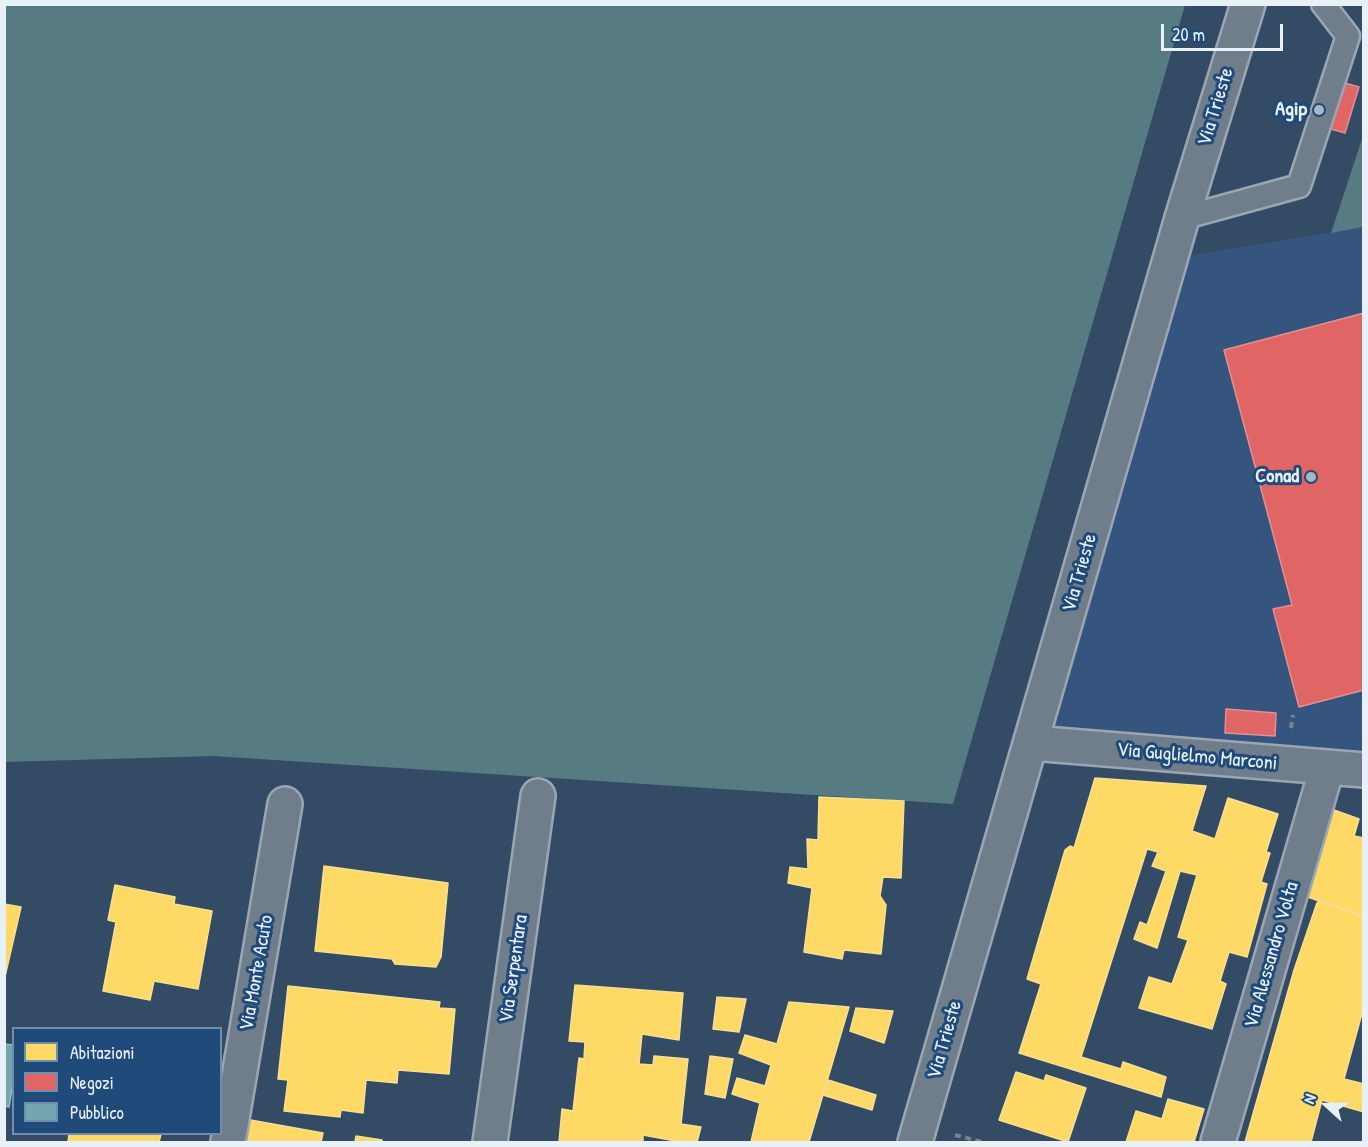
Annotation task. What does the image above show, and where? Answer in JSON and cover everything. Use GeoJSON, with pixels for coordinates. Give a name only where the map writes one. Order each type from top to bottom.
{"type":"FeatureCollection","features":[{"type":"Feature","properties":{"kind":"street","name":"Via Trieste"},"geometry":{"type":"LineString","coordinates":[[915,1143],[1182,218],[1248,4]]}},
{"type":"Feature","properties":{"kind":"street","name":"Via Guglielmo Marconi"},"geometry":{"type":"LineString","coordinates":[[1032,743],[1364,770]]}},
{"type":"Feature","properties":{"kind":"street","name":"Via Alessandro Volta"},"geometry":{"type":"LineString","coordinates":[[1218,1143],[1327,768]]}},
{"type":"Feature","properties":{"kind":"street","name":"Via Serpentara"},"geometry":{"type":"LineString","coordinates":[[490,1143],[538,796]]}},
{"type":"Feature","properties":{"kind":"street","name":"Via Monte Acuto"},"geometry":{"type":"LineString","coordinates":[[228,1143],[285,804]]}},
{"type":"Feature","properties":{"kind":"lane"},"geometry":{"type":"LineString","coordinates":[[1182,218],[1299,186],[1348,36],[1323,4]]}},
{"type":"Feature","properties":{"kind":"shaded area"},"geometry":{"type":"Polygon","coordinates":[[[1363,227],[1363,774],[1032,743],[1182,257],[1363,227]]]}},
{"type":"Feature","properties":{"kind":"green space"},"geometry":{"type":"Polygon","coordinates":[[[4,5],[1185,5],[953,804],[213,756],[5,762],[4,5]]]}},
{"type":"Feature","properties":{"kind":"green space"},"geometry":{"type":"Polygon","coordinates":[[[1363,136],[1363,227],[1331,233],[1363,136]]]}},
{"type":"Feature","properties":{"kind":"building: Abitazioni"},"geometry":{"type":"Polygon","coordinates":[[[1095,778],[1206,786],[1192,831],[1215,839],[1228,798],[1278,814],[1266,852],[1270,853],[1261,882],[1267,884],[1247,957],[1229,952],[1220,981],[1226,984],[1212,1029],[1139,1008],[1149,977],[1172,984],[1188,940],[1178,937],[1197,875],[1180,871],[1157,948],[1134,939],[1140,922],[1147,925],[1166,871],[1152,866],[1158,852],[1147,849],[1081,1057],[1121,1069],[1123,1062],[1166,1077],[1161,1097],[1019,1053],[1041,984],[1027,979],[1065,850],[1070,846],[1074,848],[1095,778]]]}},
{"type":"Feature","properties":{"kind":"building: Abitazioni"},"geometry":{"type":"Polygon","coordinates":[[[819,797],[904,801],[901,878],[883,877],[880,896],[886,905],[881,954],[844,950],[842,959],[804,952],[812,888],[788,883],[790,867],[808,869],[807,839],[818,840],[819,797]]]}},
{"type":"Feature","properties":{"kind":"building: Abitazioni"},"geometry":{"type":"Polygon","coordinates":[[[1334,810],[1359,819],[1354,836],[1364,838],[1364,917],[1305,896],[1334,810]]]}},
{"type":"Feature","properties":{"kind":"building: Abitazioni"},"geometry":{"type":"Polygon","coordinates":[[[324,866],[448,883],[441,957],[436,967],[395,964],[392,959],[315,951],[324,866]]]}},
{"type":"Feature","properties":{"kind":"building: Abitazioni"},"geometry":{"type":"Polygon","coordinates":[[[115,885],[175,897],[174,904],[212,911],[198,989],[154,981],[150,1000],[103,991],[116,922],[108,920],[115,885]]]}},
{"type":"Feature","properties":{"kind":"building: Abitazioni"},"geometry":{"type":"Polygon","coordinates":[[[1318,900],[1364,916],[1364,1006],[1344,1079],[1364,1084],[1364,1112],[1322,1100],[1311,1142],[1245,1142],[1294,970],[1318,900]]]}},
{"type":"Feature","properties":{"kind":"building: Abitazioni"},"geometry":{"type":"Polygon","coordinates":[[[4,904],[21,907],[4,981],[4,904]]]}},
{"type":"Feature","properties":{"kind":"building: Abitazioni"},"geometry":{"type":"Polygon","coordinates":[[[575,985],[683,993],[679,1040],[642,1034],[639,1064],[653,1065],[654,1056],[688,1059],[681,1124],[701,1127],[697,1142],[681,1142],[643,1135],[643,1142],[559,1142],[562,1109],[573,1111],[579,1058],[584,1059],[585,1042],[569,1041],[575,985]]]}},
{"type":"Feature","properties":{"kind":"building: Abitazioni"},"geometry":{"type":"Polygon","coordinates":[[[288,986],[440,1002],[439,1008],[455,1009],[449,1074],[398,1070],[397,1083],[366,1080],[363,1113],[341,1110],[340,1117],[284,1111],[288,1080],[278,1079],[288,986]]]}},
{"type":"Feature","properties":{"kind":"building: Abitazioni"},"geometry":{"type":"Polygon","coordinates":[[[717,997],[746,999],[739,1032],[713,1029],[717,997]]]}},
{"type":"Feature","properties":{"kind":"building: Abitazioni"},"geometry":{"type":"Polygon","coordinates":[[[789,1002],[849,1007],[809,1142],[751,1142],[760,1103],[732,1094],[737,1078],[765,1086],[771,1065],[739,1053],[745,1035],[777,1044],[789,1002]]]}},
{"type":"Feature","properties":{"kind":"building: Abitazioni"},"geometry":{"type":"Polygon","coordinates":[[[856,1008],[893,1011],[884,1043],[850,1031],[856,1008]]]}},
{"type":"Feature","properties":{"kind":"building: Abitazioni"},"geometry":{"type":"Polygon","coordinates":[[[710,1056],[733,1059],[725,1098],[705,1094],[710,1056]]]}},
{"type":"Feature","properties":{"kind":"building: Abitazioni"},"geometry":{"type":"Polygon","coordinates":[[[1016,1072],[1044,1081],[1046,1075],[1086,1088],[1068,1142],[999,1120],[1016,1072]]]}},
{"type":"Feature","properties":{"kind":"building: Abitazioni"},"geometry":{"type":"Polygon","coordinates":[[[828,1080],[876,1095],[872,1110],[823,1095],[828,1080]]]}},
{"type":"Feature","properties":{"kind":"building: Abitazioni"},"geometry":{"type":"Polygon","coordinates":[[[1168,1099],[1204,1109],[1194,1142],[1126,1142],[1136,1111],[1162,1119],[1168,1099]]]}},
{"type":"Feature","properties":{"kind":"building: Abitazioni"},"geometry":{"type":"Polygon","coordinates":[[[245,1119],[323,1133],[321,1142],[240,1142],[245,1119]]]}},
{"type":"Feature","properties":{"kind":"building: Abitazioni"},"geometry":{"type":"Polygon","coordinates":[[[69,1135],[161,1135],[159,1142],[68,1142],[69,1135]]]}},
{"type":"Feature","properties":{"kind":"building: Abitazioni"},"geometry":{"type":"Polygon","coordinates":[[[356,1136],[382,1140],[382,1142],[355,1142],[356,1136]]]}},
{"type":"Feature","properties":{"kind":"building: Negozi"},"geometry":{"type":"Polygon","coordinates":[[[1324,77],[1359,87],[1345,133],[1310,123],[1324,77]]]}},
{"type":"Feature","properties":{"kind":"building: Negozi","name":"Conad"},"geometry":{"type":"Polygon","coordinates":[[[1364,313],[1364,690],[1299,707],[1273,609],[1292,605],[1224,350],[1364,313]]]}},
{"type":"Feature","properties":{"kind":"building: Negozi"},"geometry":{"type":"Polygon","coordinates":[[[1226,709],[1276,713],[1275,736],[1225,733],[1226,709]]]}},
{"type":"Feature","properties":{"kind":"building: Pubblico"},"geometry":{"type":"Polygon","coordinates":[[[4,1044],[12,1045],[12,1088],[9,1107],[4,1106],[4,1044]]]}},
{"type":"Feature","properties":{"kind":"place","name":"Agip"},"geometry":{"type":"Point","coordinates":[1319,110]}},
{"type":"Feature","properties":{"kind":"place","name":"Conad"},"geometry":{"type":"Point","coordinates":[1311,477]}}]}
